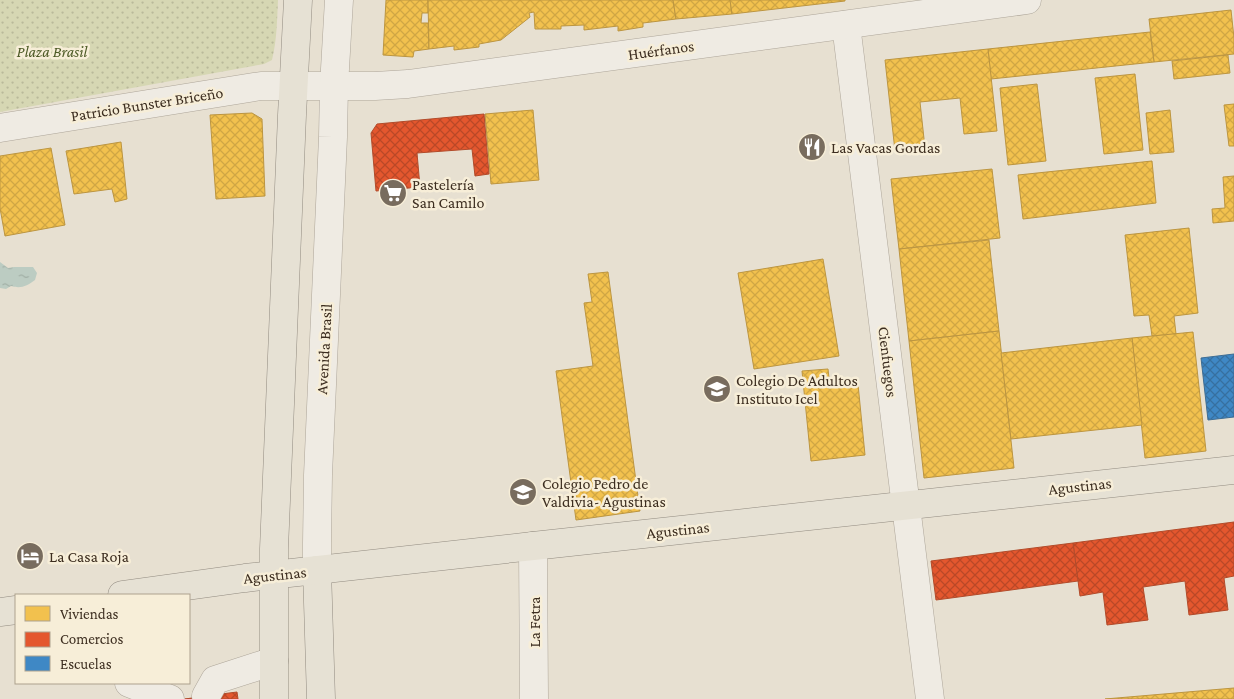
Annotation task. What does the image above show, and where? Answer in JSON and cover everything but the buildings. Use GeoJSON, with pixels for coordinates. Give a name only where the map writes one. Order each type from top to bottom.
{"type":"FeatureCollection","features":[{"type":"Feature","properties":{"kind":"main road"},"geometry":{"type":"LineString","coordinates":[[274,699],[274,575],[298,0]]}},
{"type":"Feature","properties":{"kind":"main road","name":"Agustinas"},"geometry":{"type":"LineString","coordinates":[[136,594],[177,591],[274,575],[318,570],[1234,470]]}},
{"type":"Feature","properties":{"kind":"main road","name":"Avenida Brasil"},"geometry":{"type":"LineString","coordinates":[[318,570],[321,699]]}},
{"type":"Feature","properties":{"kind":"main road"},"geometry":{"type":"LineString","coordinates":[[0,612],[15,610]]}},
{"type":"Feature","properties":{"kind":"street","name":"Avenida Brasil"},"geometry":{"type":"LineString","coordinates":[[318,570],[318,474],[339,0]]}},
{"type":"Feature","properties":{"kind":"street","name":"Huérfanos"},"geometry":{"type":"LineString","coordinates":[[294,86],[408,84],[1027,0]]}},
{"type":"Feature","properties":{"kind":"street","name":"Cienfuegos"},"geometry":{"type":"LineString","coordinates":[[846,25],[930,699]]}},
{"type":"Feature","properties":{"kind":"street","name":"Patricio Bunster Briceño"},"geometry":{"type":"LineString","coordinates":[[0,128],[260,86],[294,86]]}},
{"type":"Feature","properties":{"kind":"street","name":"La Fetra"},"geometry":{"type":"LineString","coordinates":[[534,546],[534,699]]}},
{"type":"Feature","properties":{"kind":"street"},"geometry":{"type":"LineString","coordinates":[[206,696],[215,680],[274,661]]}},
{"type":"Feature","properties":{"kind":"street"},"geometry":{"type":"LineString","coordinates":[[132,684],[172,699],[172,684]]}},
{"type":"Feature","properties":{"kind":"green space","name":"Plaza Brasil"},"geometry":{"type":"Polygon","coordinates":[[[0,0],[278,0],[274,52],[272,60],[264,64],[0,112],[0,0]]]}},
{"type":"Feature","properties":{"kind":"water"},"geometry":{"type":"Polygon","coordinates":[[[0,262],[8,268],[33,267],[37,273],[35,280],[24,286],[0,288],[0,262]]]}},
{"type":"Feature","properties":{"kind":"place","name":"Las Vacas Gordas"},"geometry":{"type":"Point","coordinates":[812,147]}},
{"type":"Feature","properties":{"kind":"place","name":"Pastelería San Camilo"},"geometry":{"type":"Point","coordinates":[393,193]}},
{"type":"Feature","properties":{"kind":"place","name":"Colegio De Adultos Instituto Icel"},"geometry":{"type":"Point","coordinates":[717,389]}},
{"type":"Feature","properties":{"kind":"place","name":"Colegio Pedro de Valdivia- Agustinas"},"geometry":{"type":"Point","coordinates":[523,492]}},
{"type":"Feature","properties":{"kind":"place","name":"La Casa Roja"},"geometry":{"type":"Point","coordinates":[30,556]}}]}
